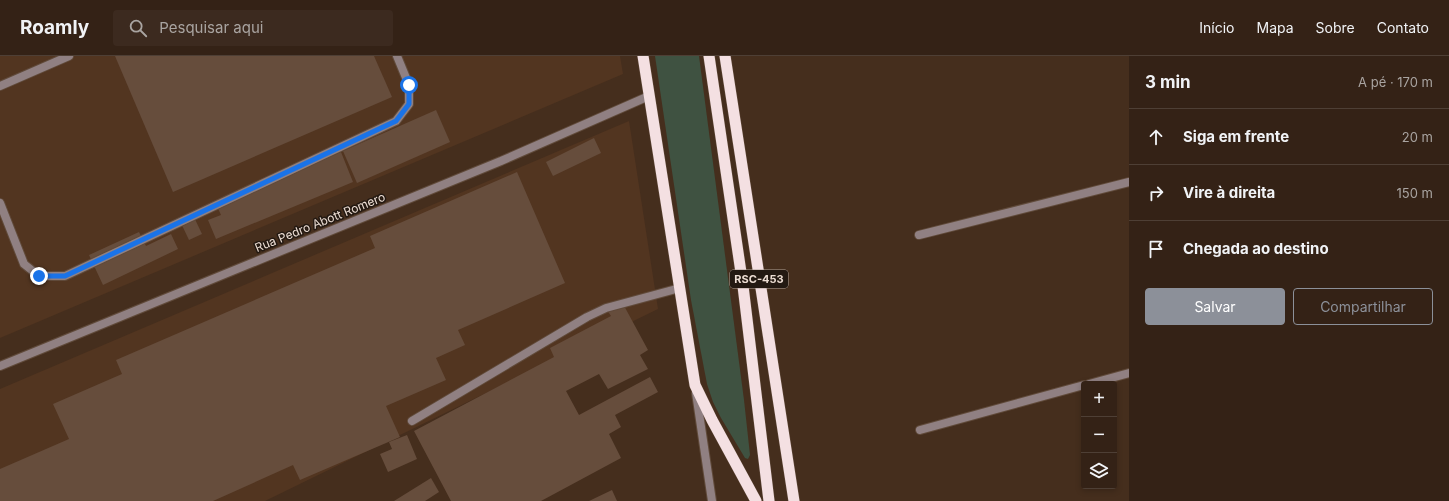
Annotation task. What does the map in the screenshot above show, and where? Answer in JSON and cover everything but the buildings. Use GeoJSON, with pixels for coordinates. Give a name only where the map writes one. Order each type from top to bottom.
{"type":"FeatureCollection","features":[{"type":"Feature","properties":{"kind":"highway"},"geometry":{"type":"LineString","coordinates":[[643,56],[648,96],[695,385],[712,420],[756,501]]}},
{"type":"Feature","properties":{"kind":"highway","name":"RSC-453"},"geometry":{"type":"LineString","coordinates":[[709,56],[743,286],[769,501]]}},
{"type":"Feature","properties":{"kind":"highway","name":"RSC-453"},"geometry":{"type":"LineString","coordinates":[[726,56],[794,501]]}},
{"type":"Feature","properties":{"kind":"street"},"geometry":{"type":"LineString","coordinates":[[0,86],[69,56]]}},
{"type":"Feature","properties":{"kind":"street"},"geometry":{"type":"LineString","coordinates":[[0,203],[24,264],[39,276],[65,276],[396,121],[409,104],[409,85],[397,56]]}},
{"type":"Feature","properties":{"kind":"street","name":"Rua Pedro Abott Romero"},"geometry":{"type":"LineString","coordinates":[[0,366],[501,161],[648,96]]}},
{"type":"Feature","properties":{"kind":"street"},"geometry":{"type":"LineString","coordinates":[[919,235],[1129,182]]}},
{"type":"Feature","properties":{"kind":"street"},"geometry":{"type":"LineString","coordinates":[[412,421],[587,317],[606,308],[680,288]]}},
{"type":"Feature","properties":{"kind":"street"},"geometry":{"type":"LineString","coordinates":[[1100,381],[1129,373]]}},
{"type":"Feature","properties":{"kind":"street"},"geometry":{"type":"LineString","coordinates":[[695,385],[712,501]]}},
{"type":"Feature","properties":{"kind":"street"},"geometry":{"type":"LineString","coordinates":[[920,430],[1081,386]]}},
{"type":"Feature","properties":{"kind":"shaded area"},"geometry":{"type":"Polygon","coordinates":[[[0,56],[620,56],[623,74],[0,338],[0,56]]]}},
{"type":"Feature","properties":{"kind":"shaded area"},"geometry":{"type":"Polygon","coordinates":[[[629,121],[658,309],[265,501],[0,501],[0,389],[629,121]]]}},
{"type":"Feature","properties":{"kind":"green space"},"geometry":{"type":"Polygon","coordinates":[[[655,56],[699,56],[744,400],[750,455],[748,459],[745,458],[721,418],[713,402],[707,384],[691,300],[655,56]]]}},
{"type":"Feature","properties":{"kind":"route"},"geometry":{"type":"LineString","coordinates":[[39,276],[65,276],[396,121],[409,104],[409,85]]}}]}
